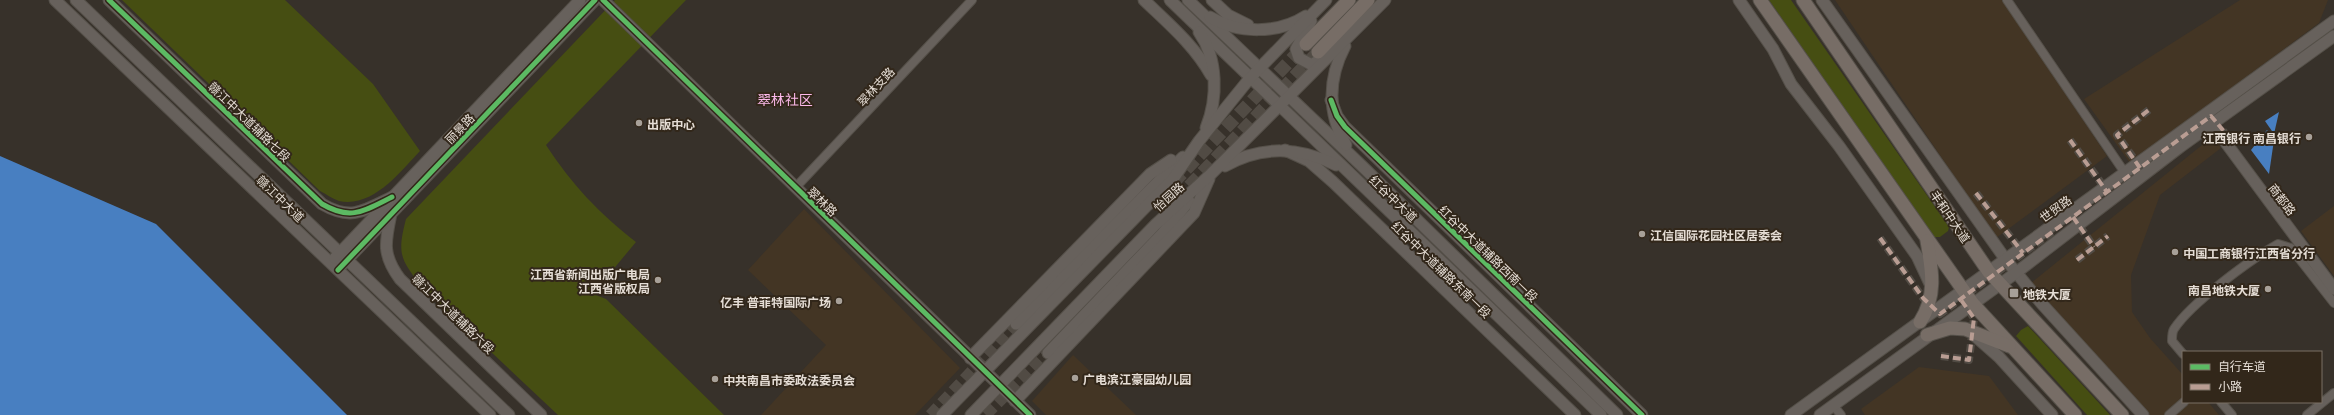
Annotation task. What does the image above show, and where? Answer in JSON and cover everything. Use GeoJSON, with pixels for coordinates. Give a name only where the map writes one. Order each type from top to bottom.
{"type":"FeatureCollection","features":[{"type":"Feature","properties":{"kind":"main road","name":"赣江中大道"},"geometry":{"type":"LineString","coordinates":[[55,0],[490,415]]}},
{"type":"Feature","properties":{"kind":"main road","name":"赣江中大道"},"geometry":{"type":"LineString","coordinates":[[76,0],[509,415]]}},
{"type":"Feature","properties":{"kind":"main road","name":"赣江中大道辅路七段"},"geometry":{"type":"LineString","coordinates":[[109,0],[322,204],[334,211],[354,214],[392,198]]}},
{"type":"Feature","properties":{"kind":"main road","name":"丽景路"},"geometry":{"type":"LineString","coordinates":[[344,256],[392,198],[580,0]]}},
{"type":"Feature","properties":{"kind":"main road","name":"丽景路"},"geometry":{"type":"LineString","coordinates":[[334,266],[391,214],[595,0]]}},
{"type":"Feature","properties":{"kind":"main road","name":"翠林路"},"geometry":{"type":"LineString","coordinates":[[603,0],[985,373],[1030,415]]}},
{"type":"Feature","properties":{"kind":"main road"},"geometry":{"type":"LineString","coordinates":[[1144,0],[1199,55],[1215,82]]}},
{"type":"Feature","properties":{"kind":"main road","name":"红谷中大道"},"geometry":{"type":"LineString","coordinates":[[1170,0],[1601,415]]}},
{"type":"Feature","properties":{"kind":"main road","name":"红谷中大道"},"geometry":{"type":"LineString","coordinates":[[1188,0],[1362,166],[1617,415]]}},
{"type":"Feature","properties":{"kind":"main road"},"geometry":{"type":"LineString","coordinates":[[1212,0],[1228,15],[1260,30]]}},
{"type":"Feature","properties":{"kind":"main road","name":"怡园路"},"geometry":{"type":"LineString","coordinates":[[942,415],[985,373],[1173,179],[1200,141],[1250,78],[1326,0]]}},
{"type":"Feature","properties":{"kind":"main road"},"geometry":{"type":"LineString","coordinates":[[1306,44],[1349,0]]}},
{"type":"Feature","properties":{"kind":"main road"},"geometry":{"type":"LineString","coordinates":[[1318,52],[1368,0]]}},
{"type":"Feature","properties":{"kind":"main road","name":"怡园路"},"geometry":{"type":"LineString","coordinates":[[971,415],[1156,224],[1211,174],[1385,0]]}},
{"type":"Feature","properties":{"kind":"main road"},"geometry":{"type":"LineString","coordinates":[[1739,0],[1773,49],[1791,84],[1839,146],[1917,256],[1932,287]]}},
{"type":"Feature","properties":{"kind":"main road"},"geometry":{"type":"LineString","coordinates":[[1760,0],[1972,304],[2075,415]]}},
{"type":"Feature","properties":{"kind":"main road","name":"丰和中大道"},"geometry":{"type":"LineString","coordinates":[[1803,0],[1989,272],[2122,415]]}},
{"type":"Feature","properties":{"kind":"main road"},"geometry":{"type":"LineString","coordinates":[[1822,0],[1967,207],[2006,260],[2042,304],[2143,415]]}},
{"type":"Feature","properties":{"kind":"main road"},"geometry":{"type":"LineString","coordinates":[[1198,9],[1217,21],[1238,28],[1260,30],[1281,27],[1294,22],[1318,8]]}},
{"type":"Feature","properties":{"kind":"main road"},"geometry":{"type":"LineString","coordinates":[[1318,8],[1296,49],[1299,58],[1312,65],[1360,26]]}},
{"type":"Feature","properties":{"kind":"main road"},"geometry":{"type":"LineString","coordinates":[[1016,324],[1200,141],[1212,112],[1215,82],[1211,58],[1205,43],[1188,16]]}},
{"type":"Feature","properties":{"kind":"main road","name":"世贸路"},"geometry":{"type":"LineString","coordinates":[[1791,415],[1964,291],[2334,21]]}},
{"type":"Feature","properties":{"kind":"main road"},"geometry":{"type":"LineString","coordinates":[[1360,26],[1347,42],[1338,60],[1332,80],[1331,100],[1334,119],[1340,136],[1350,152],[1362,166]]}},
{"type":"Feature","properties":{"kind":"main road"},"geometry":{"type":"LineString","coordinates":[[1820,415],[1927,335],[2001,284],[2212,124],[2334,36]]}},
{"type":"Feature","properties":{"kind":"main road","name":"红谷中大道辅路西南一段"},"geometry":{"type":"LineString","coordinates":[[1331,100],[1337,116],[1345,127],[1642,415]]}},
{"type":"Feature","properties":{"kind":"main road","name":"商都路"},"geometry":{"type":"LineString","coordinates":[[2212,124],[2334,289]]}},
{"type":"Feature","properties":{"kind":"main road"},"geometry":{"type":"LineString","coordinates":[[970,358],[1150,174],[1200,141]]}},
{"type":"Feature","properties":{"kind":"main road"},"geometry":{"type":"LineString","coordinates":[[1048,353],[1163,233],[1211,174],[1237,159],[1261,152],[1285,150],[1306,153],[1346,170]]}},
{"type":"Feature","properties":{"kind":"main road","name":"红谷中大道辅路东南一段"},"geometry":{"type":"LineString","coordinates":[[1285,150],[1309,161],[1333,182],[1575,415]]}},
{"type":"Feature","properties":{"kind":"main road"},"geometry":{"type":"LineString","coordinates":[[1015,401],[1194,213],[1211,174]]}},
{"type":"Feature","properties":{"kind":"main road","name":"赣江中大道辅路六段"},"geometry":{"type":"LineString","coordinates":[[391,214],[385,242],[391,267],[400,279],[541,415]]}},
{"type":"Feature","properties":{"kind":"main road"},"geometry":{"type":"LineString","coordinates":[[1920,322],[1928,310],[1932,287],[1932,270],[1926,238]]}},
{"type":"Feature","properties":{"kind":"main road"},"geometry":{"type":"LineString","coordinates":[[1927,335],[1950,328],[1966,329],[1986,336],[2015,350]]}},
{"type":"Feature","properties":{"kind":"main road"},"geometry":{"type":"LineString","coordinates":[[1966,329],[1999,357],[2052,415]]}},
{"type":"Feature","properties":{"kind":"street","name":"翠林支路"},"geometry":{"type":"LineString","coordinates":[[795,188],[972,0]]}},
{"type":"Feature","properties":{"kind":"street"},"geometry":{"type":"LineString","coordinates":[[2007,0],[2125,173]]}},
{"type":"Feature","properties":{"kind":"street"},"geometry":{"type":"LineString","coordinates":[[2182,353],[2172,340],[2173,330],[2186,313],[2261,253],[2278,244],[2291,248],[2334,303]]}},
{"type":"Feature","properties":{"kind":"street"},"geometry":{"type":"LineString","coordinates":[[2322,403],[2334,393]]}},
{"type":"Feature","properties":{"kind":"street"},"geometry":{"type":"LineString","coordinates":[[2169,415],[2183,403]]}},
{"type":"Feature","properties":{"kind":"street"},"geometry":{"type":"LineString","coordinates":[[2222,403],[2232,415]]}},
{"type":"Feature","properties":{"kind":"street"},"geometry":{"type":"LineString","coordinates":[[2307,415],[2322,403]]}},
{"type":"Feature","properties":{"kind":"street"},"geometry":{"type":"LineString","coordinates":[[1833,405],[1841,415]]}},
{"type":"Feature","properties":{"kind":"shaded area"},"geometry":{"type":"Polygon","coordinates":[[[1835,0],[2003,0],[2107,156],[1996,238],[1835,0]]]}},
{"type":"Feature","properties":{"kind":"shaded area"},"geometry":{"type":"Polygon","coordinates":[[[2240,0],[2328,0],[2319,23],[2130,163],[2084,99],[2240,0]]]}},
{"type":"Feature","properties":{"kind":"shaded area"},"geometry":{"type":"Polygon","coordinates":[[[2212,137],[2221,148],[2160,195],[2131,275],[2132,312],[2150,338],[2182,374],[2182,403],[2209,403],[2219,415],[2149,415],[2031,283],[2212,137]]]}},
{"type":"Feature","properties":{"kind":"shaded area"},"geometry":{"type":"Polygon","coordinates":[[[2334,206],[2334,276],[2301,231],[2334,206]]]}},
{"type":"Feature","properties":{"kind":"shaded area","name":"亿丰 普菲特国际广场"},"geometry":{"type":"Polygon","coordinates":[[[804,209],[960,368],[915,415],[761,415],[826,345],[748,270],[804,209]]]}},
{"type":"Feature","properties":{"kind":"shaded area","name":"广电滨江豪园幼儿园"},"geometry":{"type":"Polygon","coordinates":[[[1073,355],[1136,415],[1046,415],[1032,401],[1073,355]]]}},
{"type":"Feature","properties":{"kind":"shaded area"},"geometry":{"type":"Polygon","coordinates":[[[1919,367],[1989,376],[2018,415],[1865,415],[1861,409],[1919,367]]]}},
{"type":"Feature","properties":{"kind":"green space"},"geometry":{"type":"Polygon","coordinates":[[[122,0],[285,0],[373,84],[420,151],[395,178],[374,194],[351,202],[334,199],[320,191],[122,0]]]}},
{"type":"Feature","properties":{"kind":"green space"},"geometry":{"type":"Polygon","coordinates":[[[615,0],[686,0],[546,145],[576,186],[587,198],[636,242],[611,272],[588,292],[606,299],[724,415],[558,415],[422,287],[402,256],[401,249],[406,219],[615,0]]]}},
{"type":"Feature","properties":{"kind":"green space"},"geometry":{"type":"Polygon","coordinates":[[[1769,0],[1791,0],[1949,227],[1948,231],[1940,237],[1933,237],[1769,0]]]}},
{"type":"Feature","properties":{"kind":"green space"},"geometry":{"type":"Polygon","coordinates":[[[2028,326],[2110,415],[2087,415],[2016,336],[2021,330],[2028,326]]]}},
{"type":"Feature","properties":{"kind":"water"},"geometry":{"type":"Polygon","coordinates":[[[2279,112],[2274,134],[2265,121],[2279,112]]]}},
{"type":"Feature","properties":{"kind":"water"},"geometry":{"type":"Polygon","coordinates":[[[2267,130],[2274,140],[2269,174],[2251,150],[2267,130]]]}},
{"type":"Feature","properties":{"kind":"water"},"geometry":{"type":"Polygon","coordinates":[[[0,156],[156,224],[347,415],[0,415],[0,156]]]}},
{"type":"Feature","properties":{"kind":"tunnel"},"geometry":{"type":"LineString","coordinates":[[1173,183],[1305,45]]}},
{"type":"Feature","properties":{"kind":"tunnel"},"geometry":{"type":"LineString","coordinates":[[1176,200],[1318,52]]}},
{"type":"Feature","properties":{"kind":"tunnel"},"geometry":{"type":"LineString","coordinates":[[2140,167],[2117,135],[2150,109]]}},
{"type":"Feature","properties":{"kind":"tunnel"},"geometry":{"type":"LineString","coordinates":[[2223,131],[2233,142]]}},
{"type":"Feature","properties":{"kind":"tunnel"},"geometry":{"type":"LineString","coordinates":[[2070,140],[2107,191]]}},
{"type":"Feature","properties":{"kind":"tunnel"},"geometry":{"type":"LineString","coordinates":[[1976,193],[2023,253]]}},
{"type":"Feature","properties":{"kind":"tunnel"},"geometry":{"type":"LineString","coordinates":[[2073,217],[2094,247]]}},
{"type":"Feature","properties":{"kind":"tunnel"},"geometry":{"type":"LineString","coordinates":[[1880,238],[1923,298],[1940,314],[2052,232]]}},
{"type":"Feature","properties":{"kind":"tunnel"},"geometry":{"type":"LineString","coordinates":[[2077,260],[2108,236]]}},
{"type":"Feature","properties":{"kind":"tunnel"},"geometry":{"type":"LineString","coordinates":[[1941,356],[1969,360],[1974,318],[1964,304]]}},
{"type":"Feature","properties":{"kind":"tunnel"},"geometry":{"type":"LineString","coordinates":[[930,415],[1016,324]]}},
{"type":"Feature","properties":{"kind":"tunnel"},"geometry":{"type":"LineString","coordinates":[[986,415],[1048,353]]}},
{"type":"Feature","properties":{"kind":"marked path"},"geometry":{"type":"LineString","coordinates":[[2140,168],[2117,135],[2150,109]]}},
{"type":"Feature","properties":{"kind":"marked path"},"geometry":{"type":"LineString","coordinates":[[1880,238],[1923,298],[1940,314],[2211,116],[2233,142]]}},
{"type":"Feature","properties":{"kind":"marked path"},"geometry":{"type":"LineString","coordinates":[[2070,140],[2107,192]]}},
{"type":"Feature","properties":{"kind":"marked path"},"geometry":{"type":"LineString","coordinates":[[1976,193],[2023,253]]}},
{"type":"Feature","properties":{"kind":"marked path"},"geometry":{"type":"LineString","coordinates":[[2073,217],[2094,247]]}},
{"type":"Feature","properties":{"kind":"marked path"},"geometry":{"type":"LineString","coordinates":[[2077,260],[2108,236]]}},
{"type":"Feature","properties":{"kind":"marked path"},"geometry":{"type":"LineString","coordinates":[[1941,356],[1969,360],[1974,318],[1961,300]]}},
{"type":"Feature","properties":{"kind":"cycle path"},"geometry":{"type":"LineString","coordinates":[[109,0],[322,204],[341,212],[350,213],[365,210],[392,197]]}},
{"type":"Feature","properties":{"kind":"cycle path"},"geometry":{"type":"LineString","coordinates":[[338,270],[595,0]]}},
{"type":"Feature","properties":{"kind":"cycle path"},"geometry":{"type":"LineString","coordinates":[[603,0],[1030,415]]}},
{"type":"Feature","properties":{"kind":"cycle path"},"geometry":{"type":"LineString","coordinates":[[1331,100],[1337,116],[1345,127],[1642,415]]}},
{"type":"Feature","properties":{"kind":"place","name":"出版中心"},"geometry":{"type":"Point","coordinates":[639,123]}},
{"type":"Feature","properties":{"kind":"place","name":"江西银行 南昌银行"},"geometry":{"type":"Point","coordinates":[2309,137]}},
{"type":"Feature","properties":{"kind":"place","name":"江信国际花园社区居委会"},"geometry":{"type":"Point","coordinates":[1642,234]}},
{"type":"Feature","properties":{"kind":"place","name":"中国工商银行江西省分行"},"geometry":{"type":"Point","coordinates":[2175,252]}},
{"type":"Feature","properties":{"kind":"place","name":"江西省新闻出版广电局 江西省版权局"},"geometry":{"type":"Point","coordinates":[658,280]}},
{"type":"Feature","properties":{"kind":"place","name":"南昌地铁大厦"},"geometry":{"type":"Point","coordinates":[2268,289]}},
{"type":"Feature","properties":{"kind":"place","name":"地铁大厦"},"geometry":{"type":"Point","coordinates":[2014,293]}},
{"type":"Feature","properties":{"kind":"place","name":"亿丰 普菲特国际广场"},"geometry":{"type":"Point","coordinates":[839,301]}},
{"type":"Feature","properties":{"kind":"place","name":"广电滨江豪园幼儿园"},"geometry":{"type":"Point","coordinates":[1075,378]}},
{"type":"Feature","properties":{"kind":"place","name":"中共南昌市委政法委员会"},"geometry":{"type":"Point","coordinates":[715,379]}},
{"type":"Feature","properties":{"kind":"district","name":"翠林社区"},"geometry":{"type":"Point","coordinates":[785,99]}}]}
